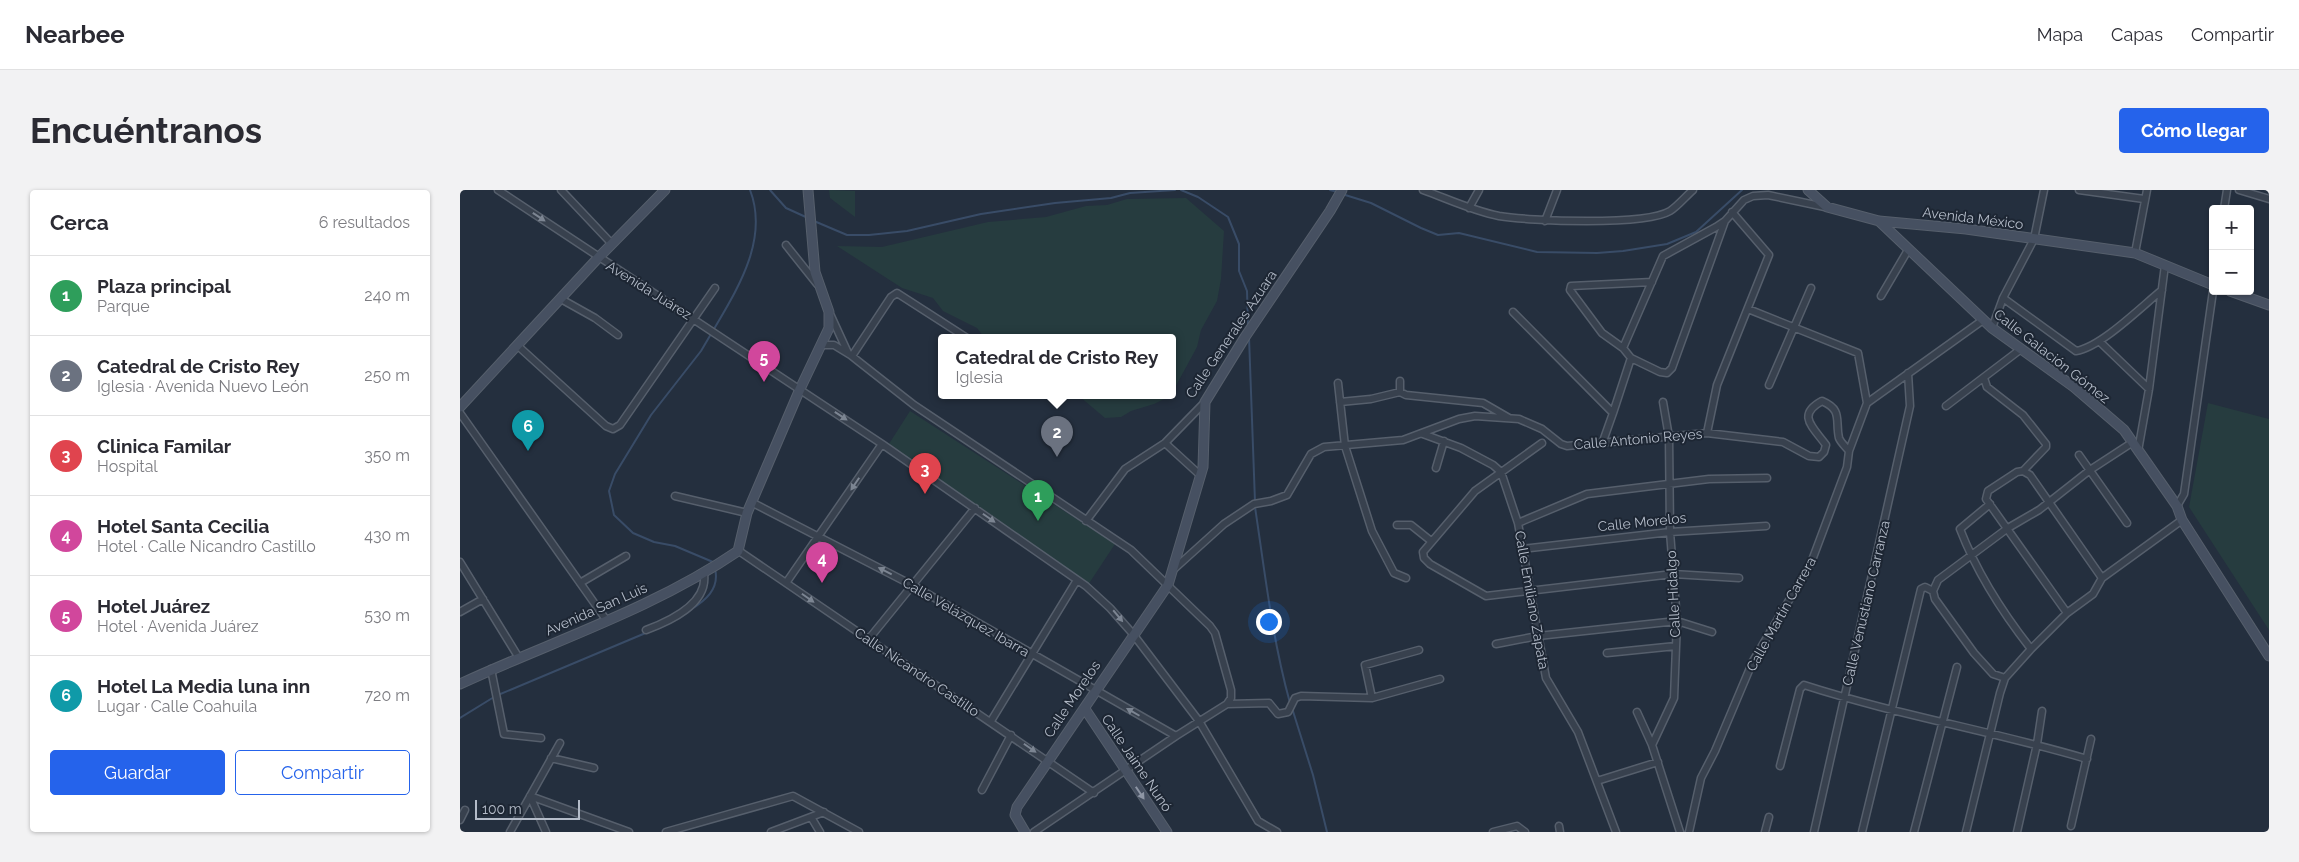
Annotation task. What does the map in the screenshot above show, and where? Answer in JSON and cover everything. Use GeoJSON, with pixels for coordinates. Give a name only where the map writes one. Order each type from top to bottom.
{"type":"FeatureCollection","features":[{"type":"Feature","properties":{"kind":"street","name":"Avenida Juárez"},"geometry":{"type":"LineString","coordinates":[[498,190],[598,258],[694,317],[882,444],[1077,580],[1110,608],[1133,634],[1199,721],[1258,821],[1277,832]]}},
{"type":"Feature","properties":{"kind":"street"},"geometry":{"type":"LineString","coordinates":[[562,190],[612,244]]}},
{"type":"Feature","properties":{"kind":"street"},"geometry":{"type":"LineString","coordinates":[[460,406],[518,346],[598,258],[665,190]]}},
{"type":"Feature","properties":{"kind":"street"},"geometry":{"type":"LineString","coordinates":[[808,190],[810,228],[818,285]]}},
{"type":"Feature","properties":{"kind":"street","name":"Calle Generales Azuara"},"geometry":{"type":"LineString","coordinates":[[1086,521],[1125,469],[1165,443],[1205,402],[1245,337],[1330,211],[1342,190]]}},
{"type":"Feature","properties":{"kind":"street"},"geometry":{"type":"LineString","coordinates":[[1423,190],[1469,208],[1499,216],[1544,220],[1634,220],[1669,211],[1693,190]]}},
{"type":"Feature","properties":{"kind":"street"},"geometry":{"type":"LineString","coordinates":[[1469,208],[1479,190]]}},
{"type":"Feature","properties":{"kind":"street"},"geometry":{"type":"LineString","coordinates":[[1544,220],[1557,190]]}},
{"type":"Feature","properties":{"kind":"street"},"geometry":{"type":"LineString","coordinates":[[1808,190],[1827,207]]}},
{"type":"Feature","properties":{"kind":"street"},"geometry":{"type":"LineString","coordinates":[[1992,328],[2003,298],[2034,239],[2044,190]]}},
{"type":"Feature","properties":{"kind":"street"},"geometry":{"type":"LineString","coordinates":[[2078,190],[2144,199]]}},
{"type":"Feature","properties":{"kind":"street"},"geometry":{"type":"LineString","coordinates":[[2135,253],[2147,190]]}},
{"type":"Feature","properties":{"kind":"street"},"geometry":{"type":"LineString","coordinates":[[2225,205],[2227,190]]}},
{"type":"Feature","properties":{"kind":"street"},"geometry":{"type":"LineString","coordinates":[[2239,190],[2269,199]]}},
{"type":"Feature","properties":{"kind":"street","name":"Avenida México"},"geometry":{"type":"LineString","coordinates":[[1725,221],[1744,200],[1753,196],[1768,195],[1827,207],[1879,221],[1966,229],[2135,253],[2209,283]]}},
{"type":"Feature","properties":{"kind":"street"},"geometry":{"type":"LineString","coordinates":[[1707,433],[1717,385],[1770,255],[1732,212]]}},
{"type":"Feature","properties":{"kind":"street"},"geometry":{"type":"LineString","coordinates":[[1623,348],[1663,256],[1725,221]]}},
{"type":"Feature","properties":{"kind":"street"},"geometry":{"type":"LineString","coordinates":[[1652,282],[1571,286],[1574,296],[1602,333],[1623,348],[1631,358],[1660,372],[1667,373],[1672,368],[1725,221]]}},
{"type":"Feature","properties":{"kind":"street","name":"Calle Galación Gómez"},"geometry":{"type":"LineString","coordinates":[[1879,221],[1992,328],[2074,386],[2124,430],[2177,506],[2182,520],[2269,656]]}},
{"type":"Feature","properties":{"kind":"street"},"geometry":{"type":"LineString","coordinates":[[786,245],[818,285],[840,338],[852,356]]}},
{"type":"Feature","properties":{"kind":"street"},"geometry":{"type":"LineString","coordinates":[[1881,296],[1908,250]]}},
{"type":"Feature","properties":{"kind":"street"},"geometry":{"type":"LineString","coordinates":[[2138,451],[2149,389],[2165,264]]}},
{"type":"Feature","properties":{"kind":"street"},"geometry":{"type":"LineString","coordinates":[[518,346],[606,426],[613,429],[620,425],[715,288]]}},
{"type":"Feature","properties":{"kind":"street"},"geometry":{"type":"LineString","coordinates":[[1769,385],[1811,288]]}},
{"type":"Feature","properties":{"kind":"street"},"geometry":{"type":"LineString","coordinates":[[2003,298],[2076,351],[2086,349],[2098,341],[2162,290]]}},
{"type":"Feature","properties":{"kind":"street"},"geometry":{"type":"LineString","coordinates":[[852,356],[891,297],[897,293],[961,334]]}},
{"type":"Feature","properties":{"kind":"street"},"geometry":{"type":"LineString","coordinates":[[2177,506],[2184,494],[2212,295]]}},
{"type":"Feature","properties":{"kind":"street"},"geometry":{"type":"LineString","coordinates":[[2241,295],[2269,305]]}},
{"type":"Feature","properties":{"kind":"street"},"geometry":{"type":"LineString","coordinates":[[560,299],[595,318],[618,335]]}},
{"type":"Feature","properties":{"kind":"street"},"geometry":{"type":"LineString","coordinates":[[1748,309],[1858,353],[1868,404],[1983,320]]}},
{"type":"Feature","properties":{"kind":"street"},"geometry":{"type":"LineString","coordinates":[[739,551],[747,513],[753,503],[800,389],[830,328],[830,312]]}},
{"type":"Feature","properties":{"kind":"street"},"geometry":{"type":"LineString","coordinates":[[1513,312],[1613,413]]}},
{"type":"Feature","properties":{"kind":"street"},"geometry":{"type":"LineString","coordinates":[[2098,341],[2149,389]]}},
{"type":"Feature","properties":{"kind":"street"},"geometry":{"type":"LineString","coordinates":[[822,345],[830,344],[836,346],[852,356],[914,405],[1131,550],[1215,633],[1231,690],[1231,698],[1227,704],[1176,736],[1034,832]]}},
{"type":"Feature","properties":{"kind":"street"},"geometry":{"type":"LineString","coordinates":[[1946,406],[2021,350]]}},
{"type":"Feature","properties":{"kind":"street"},"geometry":{"type":"LineString","coordinates":[[1602,444],[1631,358]]}},
{"type":"Feature","properties":{"kind":"street","name":"Calle Venustiano Carranza"},"geometry":{"type":"LineString","coordinates":[[1814,832],[1910,406],[1908,373]]}},
{"type":"Feature","properties":{"kind":"street"},"geometry":{"type":"LineString","coordinates":[[1984,378],[1987,387],[2023,415],[2046,444],[2046,448],[2023,471],[2017,472],[1985,495],[2067,613]]}},
{"type":"Feature","properties":{"kind":"street"},"geometry":{"type":"LineString","coordinates":[[1400,381],[1400,392]]}},
{"type":"Feature","properties":{"kind":"street"},"geometry":{"type":"LineString","coordinates":[[1338,383],[1345,446],[1372,530],[1394,573],[1406,578]]}},
{"type":"Feature","properties":{"kind":"street"},"geometry":{"type":"LineString","coordinates":[[1340,402],[1371,399],[1400,392],[1406,396],[1483,403],[1510,418]]}},
{"type":"Feature","properties":{"kind":"street","name":"Calle Antonio Reyes"},"geometry":{"type":"LineString","coordinates":[[1172,571],[1224,524],[1254,504],[1272,501],[1287,495],[1311,454],[1324,447],[1403,440],[1459,419],[1475,416],[1519,419],[1542,429],[1567,446],[1707,433],[1783,442],[1809,456],[1819,457],[1824,452],[1826,445],[1808,421],[1808,413],[1811,407],[1822,401],[1832,405],[1838,415],[1840,440],[1849,451]]}},
{"type":"Feature","properties":{"kind":"street","name":"Calle Morelos"},"geometry":{"type":"LineString","coordinates":[[1024,832],[1015,815],[1016,807],[1168,585],[1203,467],[1205,402]]}},
{"type":"Feature","properties":{"kind":"street","name":"Calle Hidalgo"},"geometry":{"type":"LineString","coordinates":[[1652,745],[1674,698],[1677,620],[1670,532],[1669,437],[1663,402]]}},
{"type":"Feature","properties":{"kind":"street","name":"Calle Martín Carrera"},"geometry":{"type":"LineString","coordinates":[[1689,832],[1701,778],[1715,751],[1754,661],[1811,563],[1847,467],[1849,451],[1868,404]]}},
{"type":"Feature","properties":{"kind":"street"},"geometry":{"type":"LineString","coordinates":[[460,413],[607,621]]}},
{"type":"Feature","properties":{"kind":"street"},"geometry":{"type":"LineString","coordinates":[[1423,434],[1461,448],[1502,472]]}},
{"type":"Feature","properties":{"kind":"street"},"geometry":{"type":"LineString","coordinates":[[1436,468],[1444,441]]}},
{"type":"Feature","properties":{"kind":"street"},"geometry":{"type":"LineString","coordinates":[[2005,678],[1993,674],[1974,653],[1935,598],[1933,591],[1938,580],[2008,528],[2039,510],[2090,470],[2133,442]]}},
{"type":"Feature","properties":{"kind":"street"},"geometry":{"type":"LineString","coordinates":[[1165,443],[1200,475]]}},
{"type":"Feature","properties":{"kind":"street"},"geometry":{"type":"LineString","coordinates":[[1542,443],[1475,491],[1423,552],[1424,558],[1430,564],[1486,596],[1673,574],[1739,578]]}},
{"type":"Feature","properties":{"kind":"street"},"geometry":{"type":"LineString","coordinates":[[786,583],[819,538],[882,444]]}},
{"type":"Feature","properties":{"kind":"street"},"geometry":{"type":"LineString","coordinates":[[2079,455],[2126,523]]}},
{"type":"Feature","properties":{"kind":"street"},"geometry":{"type":"LineString","coordinates":[[2023,471],[2030,475],[2102,578]]}},
{"type":"Feature","properties":{"kind":"street","name":"Calle Emiliano Zapata"},"geometry":{"type":"LineString","coordinates":[[1502,472],[1518,523],[1546,678],[1578,732],[1616,832]]}},
{"type":"Feature","properties":{"kind":"street"},"geometry":{"type":"LineString","coordinates":[[1518,523],[1586,494],[1709,479],[1767,478]]}},
{"type":"Feature","properties":{"kind":"street"},"geometry":{"type":"LineString","coordinates":[[675,496],[747,513]]}},
{"type":"Feature","properties":{"kind":"street","name":"Calle Velázquez Ibarra"},"geometry":{"type":"LineString","coordinates":[[753,503],[912,585],[1176,736]]}},
{"type":"Feature","properties":{"kind":"street"},"geometry":{"type":"LineString","coordinates":[[1990,504],[1960,529],[1971,556],[2004,614],[2031,649]]}},
{"type":"Feature","properties":{"kind":"street"},"geometry":{"type":"LineString","coordinates":[[868,640],[975,508]]}},
{"type":"Feature","properties":{"kind":"street"},"geometry":{"type":"LineString","coordinates":[[1966,832],[2005,678],[2067,613],[2093,594],[2102,578],[2182,520]]}},
{"type":"Feature","properties":{"kind":"street"},"geometry":{"type":"LineString","coordinates":[[1397,525],[1411,525],[1432,541]]}},
{"type":"Feature","properties":{"kind":"street","name":"Calle Morelos"},"geometry":{"type":"LineString","coordinates":[[1522,549],[1670,532],[1766,526]]}},
{"type":"Feature","properties":{"kind":"street","name":"Avenida San Luis"},"geometry":{"type":"LineString","coordinates":[[460,684],[491,669],[607,621],[706,573],[739,551]]}},
{"type":"Feature","properties":{"kind":"street","name":"Calle Nicandro Castillo"},"geometry":{"type":"LineString","coordinates":[[739,551],[1094,793]]}},
{"type":"Feature","properties":{"kind":"street"},"geometry":{"type":"LineString","coordinates":[[580,583],[626,556]]}},
{"type":"Feature","properties":{"kind":"street"},"geometry":{"type":"LineString","coordinates":[[460,562],[519,658]]}},
{"type":"Feature","properties":{"kind":"street"},"geometry":{"type":"LineString","coordinates":[[646,630],[694,604],[705,583],[706,573]]}},
{"type":"Feature","properties":{"kind":"street"},"geometry":{"type":"LineString","coordinates":[[991,721],[1077,580]]}},
{"type":"Feature","properties":{"kind":"street"},"geometry":{"type":"LineString","coordinates":[[1862,832],[1921,589],[1924,587],[1933,591]]}},
{"type":"Feature","properties":{"kind":"street"},"geometry":{"type":"LineString","coordinates":[[460,612],[483,599]]}},
{"type":"Feature","properties":{"kind":"street"},"geometry":{"type":"LineString","coordinates":[[1496,644],[1538,636],[1677,620],[1712,632]]}},
{"type":"Feature","properties":{"kind":"street"},"geometry":{"type":"LineString","coordinates":[[1607,653],[1676,646]]}},
{"type":"Feature","properties":{"kind":"street"},"geometry":{"type":"LineString","coordinates":[[1372,698],[1365,665],[1419,650]]}},
{"type":"Feature","properties":{"kind":"street"},"geometry":{"type":"LineString","coordinates":[[1914,832],[1956,667]]}},
{"type":"Feature","properties":{"kind":"street"},"geometry":{"type":"LineString","coordinates":[[491,669],[504,734],[541,738]]}},
{"type":"Feature","properties":{"kind":"street"},"geometry":{"type":"LineString","coordinates":[[1227,704],[1269,702],[1278,714],[1288,712],[1295,698],[1301,696],[1372,698],[1440,679]]}},
{"type":"Feature","properties":{"kind":"street"},"geometry":{"type":"LineString","coordinates":[[1780,766],[1800,689],[1804,686],[1891,710],[2037,744],[2087,759]]}},
{"type":"Feature","properties":{"kind":"street","name":"Calle Jaime Nunó"},"geometry":{"type":"LineString","coordinates":[[1084,709],[1167,832]]}},
{"type":"Feature","properties":{"kind":"street"},"geometry":{"type":"LineString","coordinates":[[2017,832],[2037,744],[2042,711]]}},
{"type":"Feature","properties":{"kind":"street"},"geometry":{"type":"LineString","coordinates":[[1637,712],[1652,745],[1680,832]]}},
{"type":"Feature","properties":{"kind":"street"},"geometry":{"type":"LineString","coordinates":[[982,790],[1011,735]]}},
{"type":"Feature","properties":{"kind":"street"},"geometry":{"type":"LineString","coordinates":[[2071,826],[2091,739]]}},
{"type":"Feature","properties":{"kind":"street"},"geometry":{"type":"LineString","coordinates":[[510,832],[560,742]]}},
{"type":"Feature","properties":{"kind":"street"},"geometry":{"type":"LineString","coordinates":[[551,758],[594,768]]}},
{"type":"Feature","properties":{"kind":"street"},"geometry":{"type":"LineString","coordinates":[[1597,781],[1658,762]]}},
{"type":"Feature","properties":{"kind":"street"},"geometry":{"type":"LineString","coordinates":[[530,796],[546,832]]}},
{"type":"Feature","properties":{"kind":"street"},"geometry":{"type":"LineString","coordinates":[[530,796],[629,832]]}},
{"type":"Feature","properties":{"kind":"street"},"geometry":{"type":"LineString","coordinates":[[670,832],[793,796],[859,832]]}},
{"type":"Feature","properties":{"kind":"street"},"geometry":{"type":"LineString","coordinates":[[460,820],[465,810]]}},
{"type":"Feature","properties":{"kind":"street"},"geometry":{"type":"LineString","coordinates":[[774,831],[824,812]]}},
{"type":"Feature","properties":{"kind":"street"},"geometry":{"type":"LineString","coordinates":[[811,817],[820,832]]}},
{"type":"Feature","properties":{"kind":"street"},"geometry":{"type":"LineString","coordinates":[[1765,832],[1769,817]]}},
{"type":"Feature","properties":{"kind":"street"},"geometry":{"type":"LineString","coordinates":[[1493,832],[1517,826],[1525,832]]}},
{"type":"Feature","properties":{"kind":"green space"},"geometry":{"type":"Polygon","coordinates":[[[829,190],[855,191],[855,217],[830,198],[829,190]]]}},
{"type":"Feature","properties":{"kind":"green space"},"geometry":{"type":"Polygon","coordinates":[[[1186,198],[1224,231],[1221,279],[1217,301],[1201,330],[1197,347],[1176,386],[1176,334],[982,334],[977,328],[943,311],[933,298],[902,288],[837,246],[882,247],[988,222],[1046,217],[1086,206],[1107,205],[1127,199],[1186,198]]]}},
{"type":"Feature","properties":{"kind":"green space"},"geometry":{"type":"Polygon","coordinates":[[[1083,399],[1164,399],[1131,411],[1121,417],[1105,418],[1083,399]]]}},
{"type":"Feature","properties":{"kind":"green space"},"geometry":{"type":"Polygon","coordinates":[[[2208,403],[2269,419],[2269,630],[2189,507],[2208,403]]]}},
{"type":"Feature","properties":{"kind":"green space"},"geometry":{"type":"Polygon","coordinates":[[[910,411],[1115,544],[1088,585],[965,498],[887,447],[910,411]]]}},
{"type":"Feature","properties":{"kind":"waterway"},"geometry":{"type":"LineString","coordinates":[[714,329],[741,280],[753,245],[756,227],[755,208],[750,190]]}},
{"type":"Feature","properties":{"kind":"waterway"},"geometry":{"type":"LineString","coordinates":[[770,190],[786,208],[808,218]]}},
{"type":"Feature","properties":{"kind":"waterway"},"geometry":{"type":"LineString","coordinates":[[814,221],[847,235],[869,235],[907,231],[981,214],[1055,203],[1111,198],[1130,193],[1175,190]]}},
{"type":"Feature","properties":{"kind":"waterway"},"geometry":{"type":"LineString","coordinates":[[1181,190],[1198,197],[1228,217],[1239,244],[1239,271],[1247,291],[1248,327]]}},
{"type":"Feature","properties":{"kind":"waterway"},"geometry":{"type":"LineString","coordinates":[[1330,190],[1338,192]]}},
{"type":"Feature","properties":{"kind":"waterway"},"geometry":{"type":"LineString","coordinates":[[1342,194],[1371,203],[1438,235],[1459,233],[1537,252],[1597,253],[1667,244],[1696,232],[1742,190]]}},
{"type":"Feature","properties":{"kind":"waterway"},"geometry":{"type":"LineString","coordinates":[[711,334],[701,351],[651,415],[615,474],[609,491],[614,515],[633,533],[654,542],[675,546],[713,562]]}},
{"type":"Feature","properties":{"kind":"waterway"},"geometry":{"type":"LineString","coordinates":[[1249,337],[1255,502]]}},
{"type":"Feature","properties":{"kind":"waterway"},"geometry":{"type":"LineString","coordinates":[[1255,507],[1274,630],[1290,703]]}},
{"type":"Feature","properties":{"kind":"waterway"},"geometry":{"type":"LineString","coordinates":[[690,610],[710,594],[715,583],[715,569]]}},
{"type":"Feature","properties":{"kind":"waterway"},"geometry":{"type":"LineString","coordinates":[[498,695],[648,632]]}},
{"type":"Feature","properties":{"kind":"waterway"},"geometry":{"type":"LineString","coordinates":[[460,718],[494,697]]}},
{"type":"Feature","properties":{"kind":"waterway"},"geometry":{"type":"LineString","coordinates":[[1292,708],[1313,775],[1327,832]]}},
{"type":"Feature","properties":{"kind":"place","name":"Hotel Juárez"},"geometry":{"type":"Point","coordinates":[764,382]}},
{"type":"Feature","properties":{"kind":"place","name":"Hotel La Media luna inn"},"geometry":{"type":"Point","coordinates":[528,451]}},
{"type":"Feature","properties":{"kind":"place","name":"Catedral de Cristo Rey"},"geometry":{"type":"Point","coordinates":[1057,457]}},
{"type":"Feature","properties":{"kind":"place","name":"Clinica Familar"},"geometry":{"type":"Point","coordinates":[925,494]}},
{"type":"Feature","properties":{"kind":"place","name":"Plaza principal"},"geometry":{"type":"Point","coordinates":[1038,521]}},
{"type":"Feature","properties":{"kind":"place","name":"Hotel Santa Cecilia"},"geometry":{"type":"Point","coordinates":[822,583]}}]}
